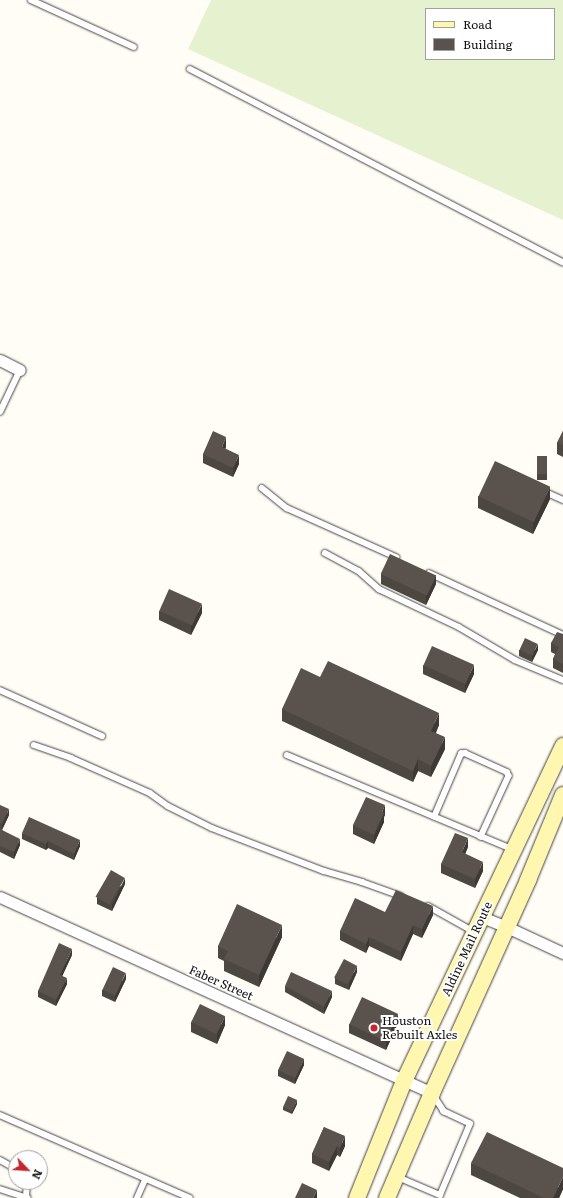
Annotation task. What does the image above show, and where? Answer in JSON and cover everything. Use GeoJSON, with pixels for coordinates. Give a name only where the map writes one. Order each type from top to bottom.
{"type":"FeatureCollection","features":[{"type":"Feature","properties":{"kind":"main road","name":"Aldine Mail Route"},"geometry":{"type":"LineString","coordinates":[[357,1198],[404,1081],[563,746]]}},
{"type":"Feature","properties":{"kind":"main road"},"geometry":{"type":"LineString","coordinates":[[387,1198],[395,1176],[507,927],[563,795]]}},
{"type":"Feature","properties":{"kind":"main road"},"geometry":{"type":"LineString","coordinates":[[514,850],[537,858]]}},
{"type":"Feature","properties":{"kind":"street"},"geometry":{"type":"LineString","coordinates":[[0,360],[20,370]]}},
{"type":"Feature","properties":{"kind":"street","name":"Faber Street"},"geometry":{"type":"LineString","coordinates":[[0,897],[432,1093]]}},
{"type":"Feature","properties":{"kind":"street"},"geometry":{"type":"LineString","coordinates":[[482,917],[563,953]]}},
{"type":"Feature","properties":{"kind":"lane"},"geometry":{"type":"LineString","coordinates":[[31,0],[134,47]]}},
{"type":"Feature","properties":{"kind":"lane"},"geometry":{"type":"LineString","coordinates":[[190,69],[563,262]]}},
{"type":"Feature","properties":{"kind":"lane"},"geometry":{"type":"LineString","coordinates":[[0,412],[20,370]]}},
{"type":"Feature","properties":{"kind":"lane"},"geometry":{"type":"LineString","coordinates":[[534,486],[563,500]]}},
{"type":"Feature","properties":{"kind":"lane"},"geometry":{"type":"LineString","coordinates":[[262,488],[287,508],[404,561]]}},
{"type":"Feature","properties":{"kind":"lane"},"geometry":{"type":"LineString","coordinates":[[326,553],[359,572],[380,589],[459,627],[515,660],[563,680]]}},
{"type":"Feature","properties":{"kind":"lane"},"geometry":{"type":"LineString","coordinates":[[425,571],[563,635]]}},
{"type":"Feature","properties":{"kind":"lane"},"geometry":{"type":"LineString","coordinates":[[0,690],[102,736]]}},
{"type":"Feature","properties":{"kind":"lane"},"geometry":{"type":"LineString","coordinates":[[34,745],[71,758],[137,787],[212,828],[317,868],[404,897]]}},
{"type":"Feature","properties":{"kind":"lane"},"geometry":{"type":"LineString","coordinates":[[434,817],[461,754],[465,753],[507,772],[509,776],[481,837]]}},
{"type":"Feature","properties":{"kind":"lane"},"geometry":{"type":"LineString","coordinates":[[287,756],[514,850]]}},
{"type":"Feature","properties":{"kind":"lane"},"geometry":{"type":"LineString","coordinates":[[422,904],[475,932]]}},
{"type":"Feature","properties":{"kind":"lane"},"geometry":{"type":"LineString","coordinates":[[395,1176],[440,1195],[470,1124],[444,1112],[432,1093]]}},
{"type":"Feature","properties":{"kind":"lane"},"geometry":{"type":"LineString","coordinates":[[0,1115],[145,1180],[190,1198]]}},
{"type":"Feature","properties":{"kind":"lane"},"geometry":{"type":"LineString","coordinates":[[137,1198],[145,1180]]}},
{"type":"Feature","properties":{"kind":"lane"},"geometry":{"type":"LineString","coordinates":[[0,1189],[27,1197]]}},
{"type":"Feature","properties":{"kind":"green space"},"geometry":{"type":"Polygon","coordinates":[[[211,0],[563,0],[563,220],[188,49],[211,0]]]}},
{"type":"Feature","properties":{"kind":"building"},"geometry":{"type":"Polygon","coordinates":[[[213,431],[226,437],[222,447],[239,455],[233,468],[203,454],[213,431]]]}},
{"type":"Feature","properties":{"kind":"building"},"geometry":{"type":"Polygon","coordinates":[[[563,431],[563,445],[557,443],[563,431]]]}},
{"type":"Feature","properties":{"kind":"building"},"geometry":{"type":"Polygon","coordinates":[[[537,456],[547,456],[547,474],[537,474],[537,456]]]}},
{"type":"Feature","properties":{"kind":"building"},"geometry":{"type":"Polygon","coordinates":[[[495,461],[550,487],[534,522],[479,496],[495,461]]]}},
{"type":"Feature","properties":{"kind":"building"},"geometry":{"type":"Polygon","coordinates":[[[390,554],[436,576],[427,595],[381,574],[390,554]]]}},
{"type":"Feature","properties":{"kind":"building"},"geometry":{"type":"Polygon","coordinates":[[[169,589],[202,604],[192,626],[159,611],[169,589]]]}},
{"type":"Feature","properties":{"kind":"building"},"geometry":{"type":"Polygon","coordinates":[[[557,632],[563,634],[563,664],[553,659],[559,647],[551,643],[557,632]]]}},
{"type":"Feature","properties":{"kind":"building"},"geometry":{"type":"Polygon","coordinates":[[[525,638],[538,644],[532,656],[520,650],[525,638]]]}},
{"type":"Feature","properties":{"kind":"building"},"geometry":{"type":"Polygon","coordinates":[[[432,646],[474,665],[465,684],[423,665],[432,646]]]}},
{"type":"Feature","properties":{"kind":"building"},"geometry":{"type":"Polygon","coordinates":[[[328,661],[439,713],[431,731],[445,737],[431,766],[418,759],[413,771],[282,709],[301,668],[320,677],[328,661]]]}},
{"type":"Feature","properties":{"kind":"building"},"geometry":{"type":"Polygon","coordinates":[[[366,797],[385,805],[382,812],[384,813],[374,835],[353,825],[366,797]]]}},
{"type":"Feature","properties":{"kind":"building"},"geometry":{"type":"Polygon","coordinates":[[[0,805],[9,809],[2,824],[0,823],[0,805]]]}},
{"type":"Feature","properties":{"kind":"building"},"geometry":{"type":"Polygon","coordinates":[[[29,817],[80,840],[74,854],[48,841],[46,844],[22,833],[29,817]]]}},
{"type":"Feature","properties":{"kind":"building"},"geometry":{"type":"Polygon","coordinates":[[[0,829],[20,839],[14,852],[0,846],[0,829]]]}},
{"type":"Feature","properties":{"kind":"building"},"geometry":{"type":"Polygon","coordinates":[[[455,833],[468,838],[462,852],[483,862],[475,879],[441,864],[455,833]]]}},
{"type":"Feature","properties":{"kind":"building"},"geometry":{"type":"Polygon","coordinates":[[[111,870],[125,878],[109,905],[96,897],[111,870]]]}},
{"type":"Feature","properties":{"kind":"building"},"geometry":{"type":"Polygon","coordinates":[[[396,890],[433,906],[422,929],[413,925],[401,952],[369,937],[366,944],[340,931],[355,898],[385,912],[396,890]]]}},
{"type":"Feature","properties":{"kind":"building"},"geometry":{"type":"Polygon","coordinates":[[[237,904],[282,925],[259,975],[224,959],[228,951],[218,946],[237,904]]]}},
{"type":"Feature","properties":{"kind":"building"},"geometry":{"type":"Polygon","coordinates":[[[59,943],[72,949],[60,975],[67,978],[56,1000],[38,991],[59,943]]]}},
{"type":"Feature","properties":{"kind":"building"},"geometry":{"type":"Polygon","coordinates":[[[344,959],[357,966],[347,985],[334,978],[344,959]]]}},
{"type":"Feature","properties":{"kind":"building"},"geometry":{"type":"Polygon","coordinates":[[[113,967],[126,973],[115,996],[102,990],[113,967]]]}},
{"type":"Feature","properties":{"kind":"building"},"geometry":{"type":"Polygon","coordinates":[[[291,972],[332,991],[324,1007],[285,986],[291,972]]]}},
{"type":"Feature","properties":{"kind":"building","name":"Houston Rebuilt Axles"},"geometry":{"type":"Polygon","coordinates":[[[362,997],[398,1014],[386,1041],[349,1024],[362,997]]]}},
{"type":"Feature","properties":{"kind":"building"},"geometry":{"type":"Polygon","coordinates":[[[200,1004],[225,1016],[216,1034],[191,1022],[200,1004]]]}},
{"type":"Feature","properties":{"kind":"building"},"geometry":{"type":"Polygon","coordinates":[[[287,1051],[304,1059],[295,1078],[278,1070],[287,1051]]]}},
{"type":"Feature","properties":{"kind":"building"},"geometry":{"type":"Polygon","coordinates":[[[288,1096],[297,1100],[292,1111],[283,1107],[288,1096]]]}},
{"type":"Feature","properties":{"kind":"building"},"geometry":{"type":"Polygon","coordinates":[[[324,1127],[345,1136],[340,1148],[337,1146],[329,1162],[312,1154],[324,1127]]]}},
{"type":"Feature","properties":{"kind":"building"},"geometry":{"type":"Polygon","coordinates":[[[487,1132],[563,1168],[563,1177],[553,1198],[544,1198],[471,1163],[487,1132]]]}},
{"type":"Feature","properties":{"kind":"building"},"geometry":{"type":"Polygon","coordinates":[[[302,1183],[317,1190],[313,1198],[295,1198],[302,1183]]]}},
{"type":"Feature","properties":{"kind":"place","name":"Houston Rebuilt Axles"},"geometry":{"type":"Point","coordinates":[374,1028]}}]}
